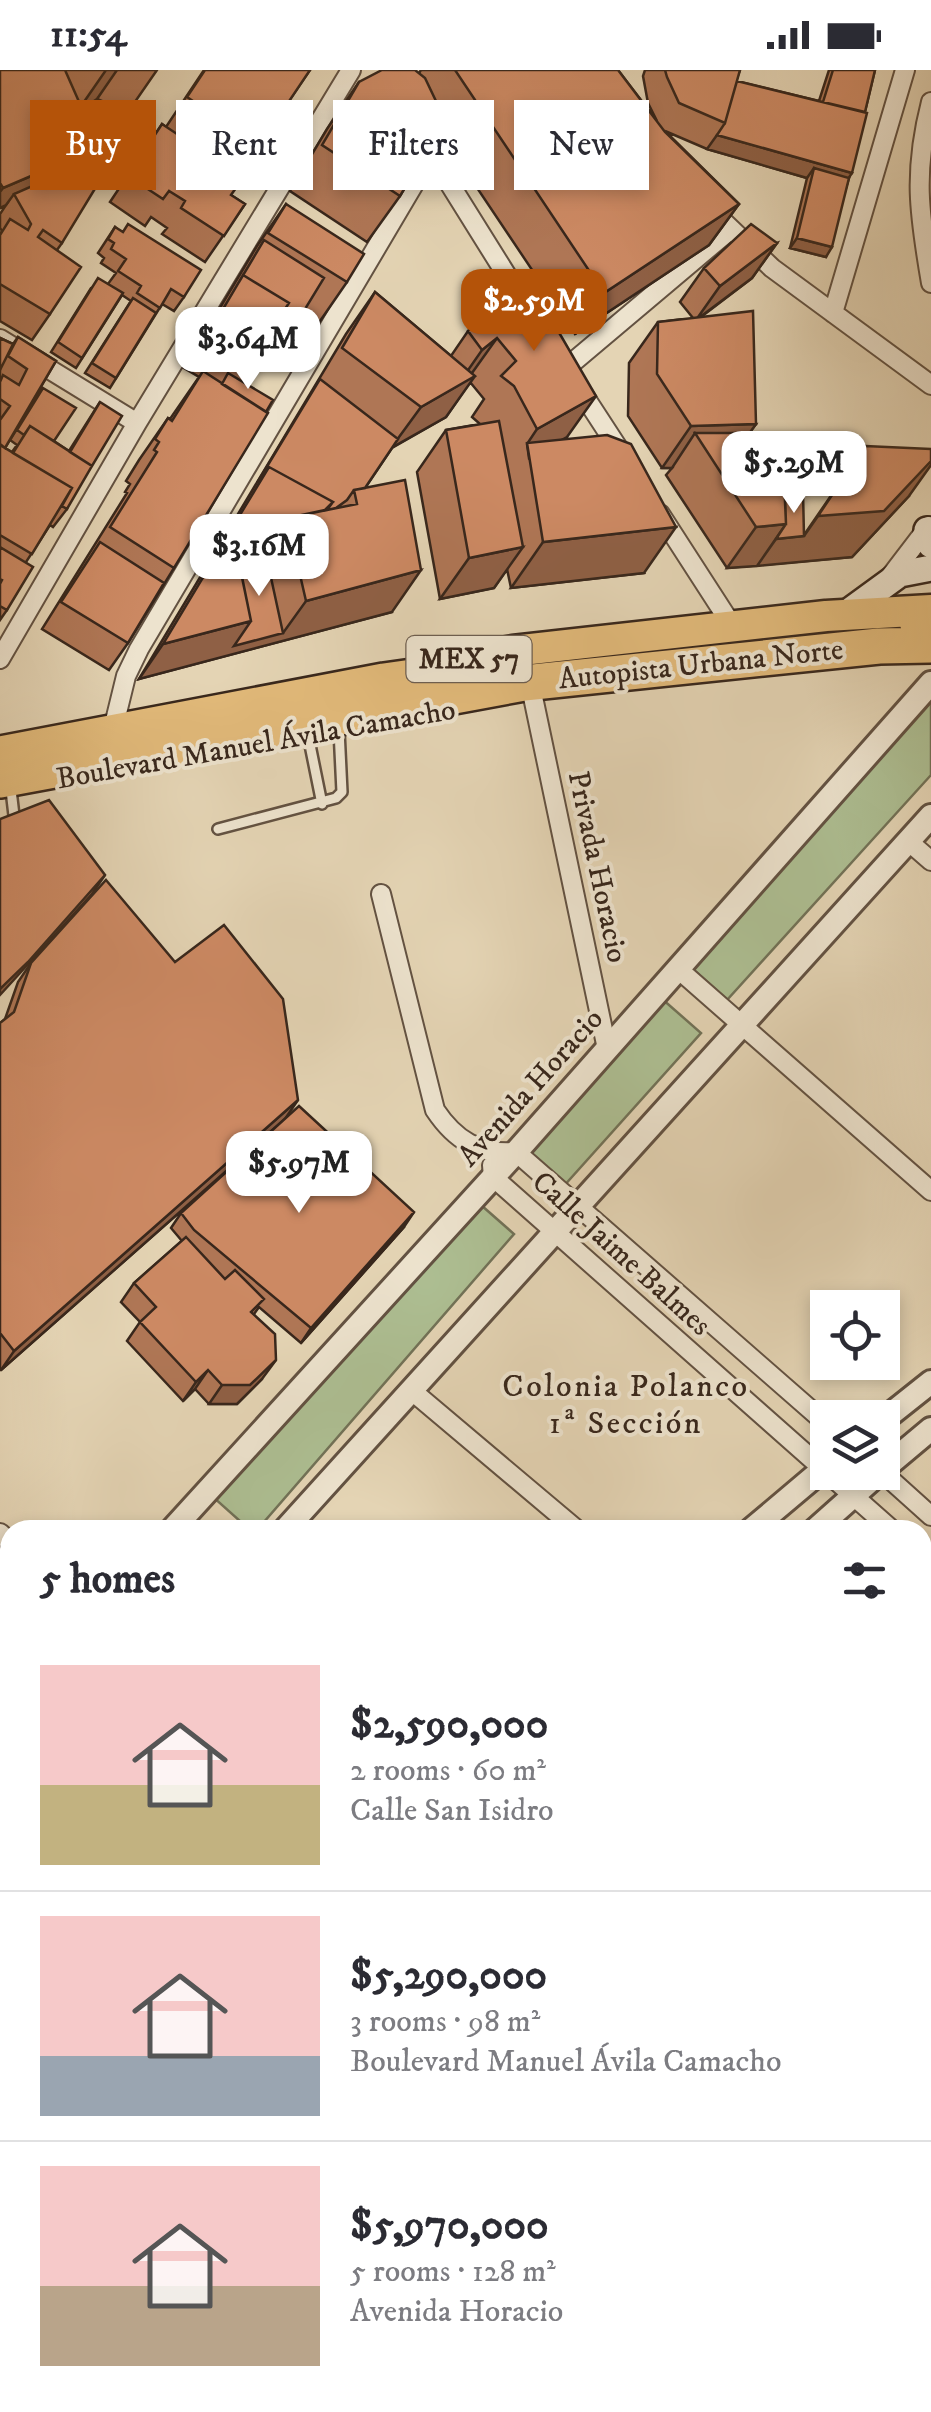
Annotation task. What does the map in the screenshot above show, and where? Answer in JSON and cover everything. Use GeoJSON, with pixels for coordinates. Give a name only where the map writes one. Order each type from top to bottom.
{"type":"FeatureCollection","features":[{"type":"Feature","properties":{"kind":"highway","name":"Boulevard Manuel Ávila Camacho"},"geometry":{"type":"LineString","coordinates":[[0,744],[513,651],[839,612],[929,618]]}},
{"type":"Feature","properties":{"kind":"highway","name":"Autopista Urbana Norte"},"geometry":{"type":"LineString","coordinates":[[0,754],[384,682],[544,658],[929,618]]}},
{"type":"Feature","properties":{"kind":"highway","name":"Autopista Urbana Norte"},"geometry":{"type":"LineString","coordinates":[[4,787],[524,683],[878,646],[929,618]]}},
{"type":"Feature","properties":{"kind":"highway","name":"Boulevard Manuel Ávila Camacho"},"geometry":{"type":"LineString","coordinates":[[4,787],[533,697],[655,682],[931,658]]}},
{"type":"Feature","properties":{"kind":"main road","name":"Boulevard Manuel Ávila Camacho"},"geometry":{"type":"LineString","coordinates":[[839,612],[900,574],[931,568]]}},
{"type":"Feature","properties":{"kind":"street"},"geometry":{"type":"LineString","coordinates":[[0,659],[351,70]]}},
{"type":"Feature","properties":{"kind":"street"},"geometry":{"type":"LineString","coordinates":[[832,313],[904,70]]}},
{"type":"Feature","properties":{"kind":"street"},"geometry":{"type":"LineString","coordinates":[[931,102],[918,162],[917,190],[931,283]]}},
{"type":"Feature","properties":{"kind":"street"},"geometry":{"type":"LineString","coordinates":[[115,721],[126,676],[139,649],[410,190]]}},
{"type":"Feature","properties":{"kind":"street"},"geometry":{"type":"LineString","coordinates":[[451,190],[535,319]]}},
{"type":"Feature","properties":{"kind":"street"},"geometry":{"type":"LineString","coordinates":[[690,190],[772,268],[931,385]]}},
{"type":"Feature","properties":{"kind":"street"},"geometry":{"type":"LineString","coordinates":[[629,465],[561,360],[731,229]]}},
{"type":"Feature","properties":{"kind":"street"},"geometry":{"type":"LineString","coordinates":[[0,338],[138,423]]}},
{"type":"Feature","properties":{"kind":"street"},"geometry":{"type":"LineString","coordinates":[[650,497],[733,627]]}},
{"type":"Feature","properties":{"kind":"street"},"geometry":{"type":"LineString","coordinates":[[887,582],[930,532]]}},
{"type":"Feature","properties":{"kind":"street","name":"Avenida Horacio"},"geometry":{"type":"LineString","coordinates":[[181,1520],[492,1165],[516,1152],[931,683]]}},
{"type":"Feature","properties":{"kind":"street","name":"Privada Horacio"},"geometry":{"type":"LineString","coordinates":[[533,697],[607,1049]]}},
{"type":"Feature","properties":{"kind":"street"},"geometry":{"type":"LineString","coordinates":[[293,1520],[931,816]]}},
{"type":"Feature","properties":{"kind":"street"},"geometry":{"type":"LineString","coordinates":[[908,841],[931,861]]}},
{"type":"Feature","properties":{"kind":"street","name":"Calle Jaime Balmes"},"geometry":{"type":"LineString","coordinates":[[381,894],[436,1110],[446,1125],[492,1165],[553,1232],[810,1455]]}},
{"type":"Feature","properties":{"kind":"street"},"geometry":{"type":"LineString","coordinates":[[678,968],[931,1191]]}},
{"type":"Feature","properties":{"kind":"street","name":"Calle Jaime Balmes"},"geometry":{"type":"LineString","coordinates":[[516,1152],[810,1409]]}},
{"type":"Feature","properties":{"kind":"street"},"geometry":{"type":"LineString","coordinates":[[900,1407],[931,1382]]}},
{"type":"Feature","properties":{"kind":"street"},"geometry":{"type":"LineString","coordinates":[[410,1390],[565,1520]]}},
{"type":"Feature","properties":{"kind":"street"},"geometry":{"type":"LineString","coordinates":[[900,1456],[931,1429]]}},
{"type":"Feature","properties":{"kind":"street"},"geometry":{"type":"LineString","coordinates":[[763,1520],[810,1481]]}},
{"type":"Feature","properties":{"kind":"street"},"geometry":{"type":"LineString","coordinates":[[900,1489],[931,1516]]}},
{"type":"Feature","properties":{"kind":"street","name":"Calle Jaime Balmes"},"geometry":{"type":"LineString","coordinates":[[849,1490],[881,1520]]}},
{"type":"Feature","properties":{"kind":"street"},"geometry":{"type":"LineString","coordinates":[[826,1520],[860,1490]]}},
{"type":"Feature","properties":{"kind":"lane"},"geometry":{"type":"LineString","coordinates":[[218,829],[336,798],[342,792],[339,730]]}},
{"type":"Feature","properties":{"kind":"lane"},"geometry":{"type":"LineString","coordinates":[[308,735],[322,804]]}},
{"type":"Feature","properties":{"kind":"lane"},"geometry":{"type":"LineString","coordinates":[[4,787],[16,831]]}},
{"type":"Feature","properties":{"kind":"green space"},"geometry":{"type":"Polygon","coordinates":[[[931,697],[931,775],[727,1000],[684,961],[931,697]]]}},
{"type":"Feature","properties":{"kind":"green space"},"geometry":{"type":"Polygon","coordinates":[[[661,998],[701,1033],[562,1188],[522,1153],[661,998]]]}},
{"type":"Feature","properties":{"kind":"green space"},"geometry":{"type":"Polygon","coordinates":[[[473,1198],[514,1234],[266,1520],[239,1520],[213,1497],[473,1198]]]}},
{"type":"Feature","properties":{"kind":"building"},"geometry":{"type":"Polygon","coordinates":[[[0,70],[65,70],[78,100],[30,100],[30,176],[3,188],[0,70]]]}},
{"type":"Feature","properties":{"kind":"building"},"geometry":{"type":"Polygon","coordinates":[[[205,70],[310,70],[290,100],[187,97],[205,70]]]}},
{"type":"Feature","properties":{"kind":"building"},"geometry":{"type":"Polygon","coordinates":[[[382,70],[415,70],[425,78],[435,100],[348,100],[359,82],[382,70]]]}},
{"type":"Feature","properties":{"kind":"building"},"geometry":{"type":"Polygon","coordinates":[[[455,70],[618,70],[641,100],[514,100],[514,158],[494,128],[494,100],[475,100],[455,70]]]}},
{"type":"Feature","properties":{"kind":"building"},"geometry":{"type":"Polygon","coordinates":[[[665,70],[740,70],[725,123],[679,103],[665,70]]]}},
{"type":"Feature","properties":{"kind":"building"},"geometry":{"type":"Polygon","coordinates":[[[833,70],[875,70],[865,112],[823,102],[833,70]]]}},
{"type":"Feature","properties":{"kind":"building"},"geometry":{"type":"Polygon","coordinates":[[[737,81],[867,113],[852,173],[717,135],[725,123],[737,81]]]}},
{"type":"Feature","properties":{"kind":"building"},"geometry":{"type":"Polygon","coordinates":[[[649,111],[665,132],[739,204],[604,293],[535,190],[649,190],[649,111]]]}},
{"type":"Feature","properties":{"kind":"building"},"geometry":{"type":"Polygon","coordinates":[[[162,124],[176,133],[176,190],[235,190],[231,195],[245,204],[224,236],[181,208],[185,201],[169,191],[163,199],[149,190],[156,190],[156,133],[162,124]]]}},
{"type":"Feature","properties":{"kind":"building"},"geometry":{"type":"Polygon","coordinates":[[[333,126],[333,152],[322,145],[333,126]]]}},
{"type":"Feature","properties":{"kind":"building"},"geometry":{"type":"Polygon","coordinates":[[[814,168],[849,178],[832,247],[797,238],[814,168]]]}},
{"type":"Feature","properties":{"kind":"building"},"geometry":{"type":"Polygon","coordinates":[[[30,187],[30,190],[94,190],[62,243],[43,230],[38,237],[81,267],[50,314],[0,284],[0,235],[10,219],[28,230],[31,224],[14,194],[30,187]]]}},
{"type":"Feature","properties":{"kind":"building"},"geometry":{"type":"Polygon","coordinates":[[[286,204],[364,254],[347,282],[268,233],[286,204]]]}},
{"type":"Feature","properties":{"kind":"building"},"geometry":{"type":"Polygon","coordinates":[[[128,224],[201,270],[184,297],[171,289],[160,308],[137,293],[141,286],[118,271],[126,259],[111,249],[114,243],[108,239],[115,227],[123,232],[128,224]]]}},
{"type":"Feature","properties":{"kind":"building"},"geometry":{"type":"Polygon","coordinates":[[[751,224],[777,243],[720,286],[704,268],[751,224]]]}},
{"type":"Feature","properties":{"kind":"building"},"geometry":{"type":"Polygon","coordinates":[[[264,240],[324,278],[299,319],[285,309],[289,303],[243,275],[264,240]]]}},
{"type":"Feature","properties":{"kind":"building"},"geometry":{"type":"Polygon","coordinates":[[[525,274],[596,396],[537,429],[514,386],[501,376],[516,361],[497,338],[482,350],[468,331],[525,274]]]}},
{"type":"Feature","properties":{"kind":"building"},"geometry":{"type":"Polygon","coordinates":[[[243,275],[289,303],[285,309],[294,315],[272,351],[262,345],[258,352],[213,326],[243,275]]]}},
{"type":"Feature","properties":{"kind":"building"},"geometry":{"type":"Polygon","coordinates":[[[98,278],[123,293],[82,358],[58,342],[98,278]]]}},
{"type":"Feature","properties":{"kind":"building"},"geometry":{"type":"Polygon","coordinates":[[[375,292],[475,376],[421,407],[342,348],[375,292]]]}},
{"type":"Feature","properties":{"kind":"building"},"geometry":{"type":"Polygon","coordinates":[[[133,298],[156,313],[116,378],[92,363],[133,298]]]}},
{"type":"Feature","properties":{"kind":"building"},"geometry":{"type":"Polygon","coordinates":[[[753,311],[756,424],[691,426],[657,374],[658,322],[753,311]]]}},
{"type":"Feature","properties":{"kind":"building"},"geometry":{"type":"Polygon","coordinates":[[[18,337],[56,361],[5,448],[0,444],[0,420],[10,406],[0,399],[0,382],[3,375],[19,385],[27,369],[8,356],[18,337]]]}},
{"type":"Feature","properties":{"kind":"building"},"geometry":{"type":"Polygon","coordinates":[[[0,338],[13,344],[0,370],[0,338]]]}},
{"type":"Feature","properties":{"kind":"building"},"geometry":{"type":"Polygon","coordinates":[[[203,371],[268,413],[174,568],[110,527],[157,452],[154,450],[159,442],[155,439],[168,418],[172,421],[203,371]]]}},
{"type":"Feature","properties":{"kind":"building"},"geometry":{"type":"Polygon","coordinates":[[[228,373],[273,400],[266,412],[222,384],[228,373]]]}},
{"type":"Feature","properties":{"kind":"building"},"geometry":{"type":"Polygon","coordinates":[[[320,379],[398,439],[365,488],[354,490],[347,500],[327,510],[333,502],[269,467],[257,483],[320,379]]]}},
{"type":"Feature","properties":{"kind":"building"},"geometry":{"type":"Polygon","coordinates":[[[43,388],[76,408],[54,441],[30,426],[24,435],[17,430],[43,388]]]}},
{"type":"Feature","properties":{"kind":"building"},"geometry":{"type":"Polygon","coordinates":[[[100,402],[122,416],[92,466],[70,452],[100,402]]]}},
{"type":"Feature","properties":{"kind":"building"},"geometry":{"type":"Polygon","coordinates":[[[499,421],[523,547],[469,558],[446,430],[499,421]]]}},
{"type":"Feature","properties":{"kind":"building"},"geometry":{"type":"Polygon","coordinates":[[[30,426],[92,466],[67,509],[62,506],[72,488],[13,453],[30,426]]]}},
{"type":"Feature","properties":{"kind":"building"},"geometry":{"type":"Polygon","coordinates":[[[695,433],[778,433],[777,478],[784,479],[786,524],[756,527],[695,433]]]}},
{"type":"Feature","properties":{"kind":"building"},"geometry":{"type":"Polygon","coordinates":[[[607,435],[631,444],[676,527],[543,542],[527,443],[607,435]]]}},
{"type":"Feature","properties":{"kind":"building"},"geometry":{"type":"Polygon","coordinates":[[[0,445],[72,488],[32,554],[0,535],[0,445]]]}},
{"type":"Feature","properties":{"kind":"building"},"geometry":{"type":"Polygon","coordinates":[[[865,446],[931,449],[931,461],[884,511],[818,516],[865,446]]]}},
{"type":"Feature","properties":{"kind":"building"},"geometry":{"type":"Polygon","coordinates":[[[269,467],[333,502],[325,510],[287,518],[276,535],[235,545],[232,529],[226,538],[269,467]]]}},
{"type":"Feature","properties":{"kind":"building"},"geometry":{"type":"Polygon","coordinates":[[[405,480],[421,570],[306,601],[287,518],[357,504],[354,490],[405,480]]]}},
{"type":"Feature","properties":{"kind":"building"},"geometry":{"type":"Polygon","coordinates":[[[803,492],[804,536],[776,539],[786,524],[785,493],[803,492]]]}},
{"type":"Feature","properties":{"kind":"building"},"geometry":{"type":"Polygon","coordinates":[[[232,529],[251,621],[163,644],[232,529]]]}},
{"type":"Feature","properties":{"kind":"building"},"geometry":{"type":"Polygon","coordinates":[[[100,542],[164,583],[128,643],[61,602],[100,542]]]}},
{"type":"Feature","properties":{"kind":"building"},"geometry":{"type":"Polygon","coordinates":[[[0,547],[33,567],[7,610],[0,606],[0,547]]]}},
{"type":"Feature","properties":{"kind":"building"},"geometry":{"type":"Polygon","coordinates":[[[265,550],[283,633],[234,646],[251,621],[238,557],[265,550]]]}},
{"type":"Feature","properties":{"kind":"building"},"geometry":{"type":"Polygon","coordinates":[[[49,800],[105,875],[0,989],[0,819],[49,800]]]}},
{"type":"Feature","properties":{"kind":"building"},"geometry":{"type":"Polygon","coordinates":[[[106,880],[175,962],[224,925],[283,999],[298,1100],[14,1351],[0,1333],[0,1023],[14,1012],[31,963],[106,880]]]}},
{"type":"Feature","properties":{"kind":"building"},"geometry":{"type":"Polygon","coordinates":[[[299,1106],[414,1212],[311,1328],[194,1230],[181,1213],[299,1106]]]}},
{"type":"Feature","properties":{"kind":"building"},"geometry":{"type":"Polygon","coordinates":[[[186,1237],[225,1279],[235,1270],[264,1299],[251,1312],[275,1334],[276,1360],[250,1385],[222,1385],[208,1370],[196,1382],[140,1322],[156,1307],[134,1283],[186,1237]]]}},
{"type":"Feature","properties":{"kind":"district","name":"Colonia Polanco 1ª Sección"},"geometry":{"type":"Point","coordinates":[626,1406]}}]}
